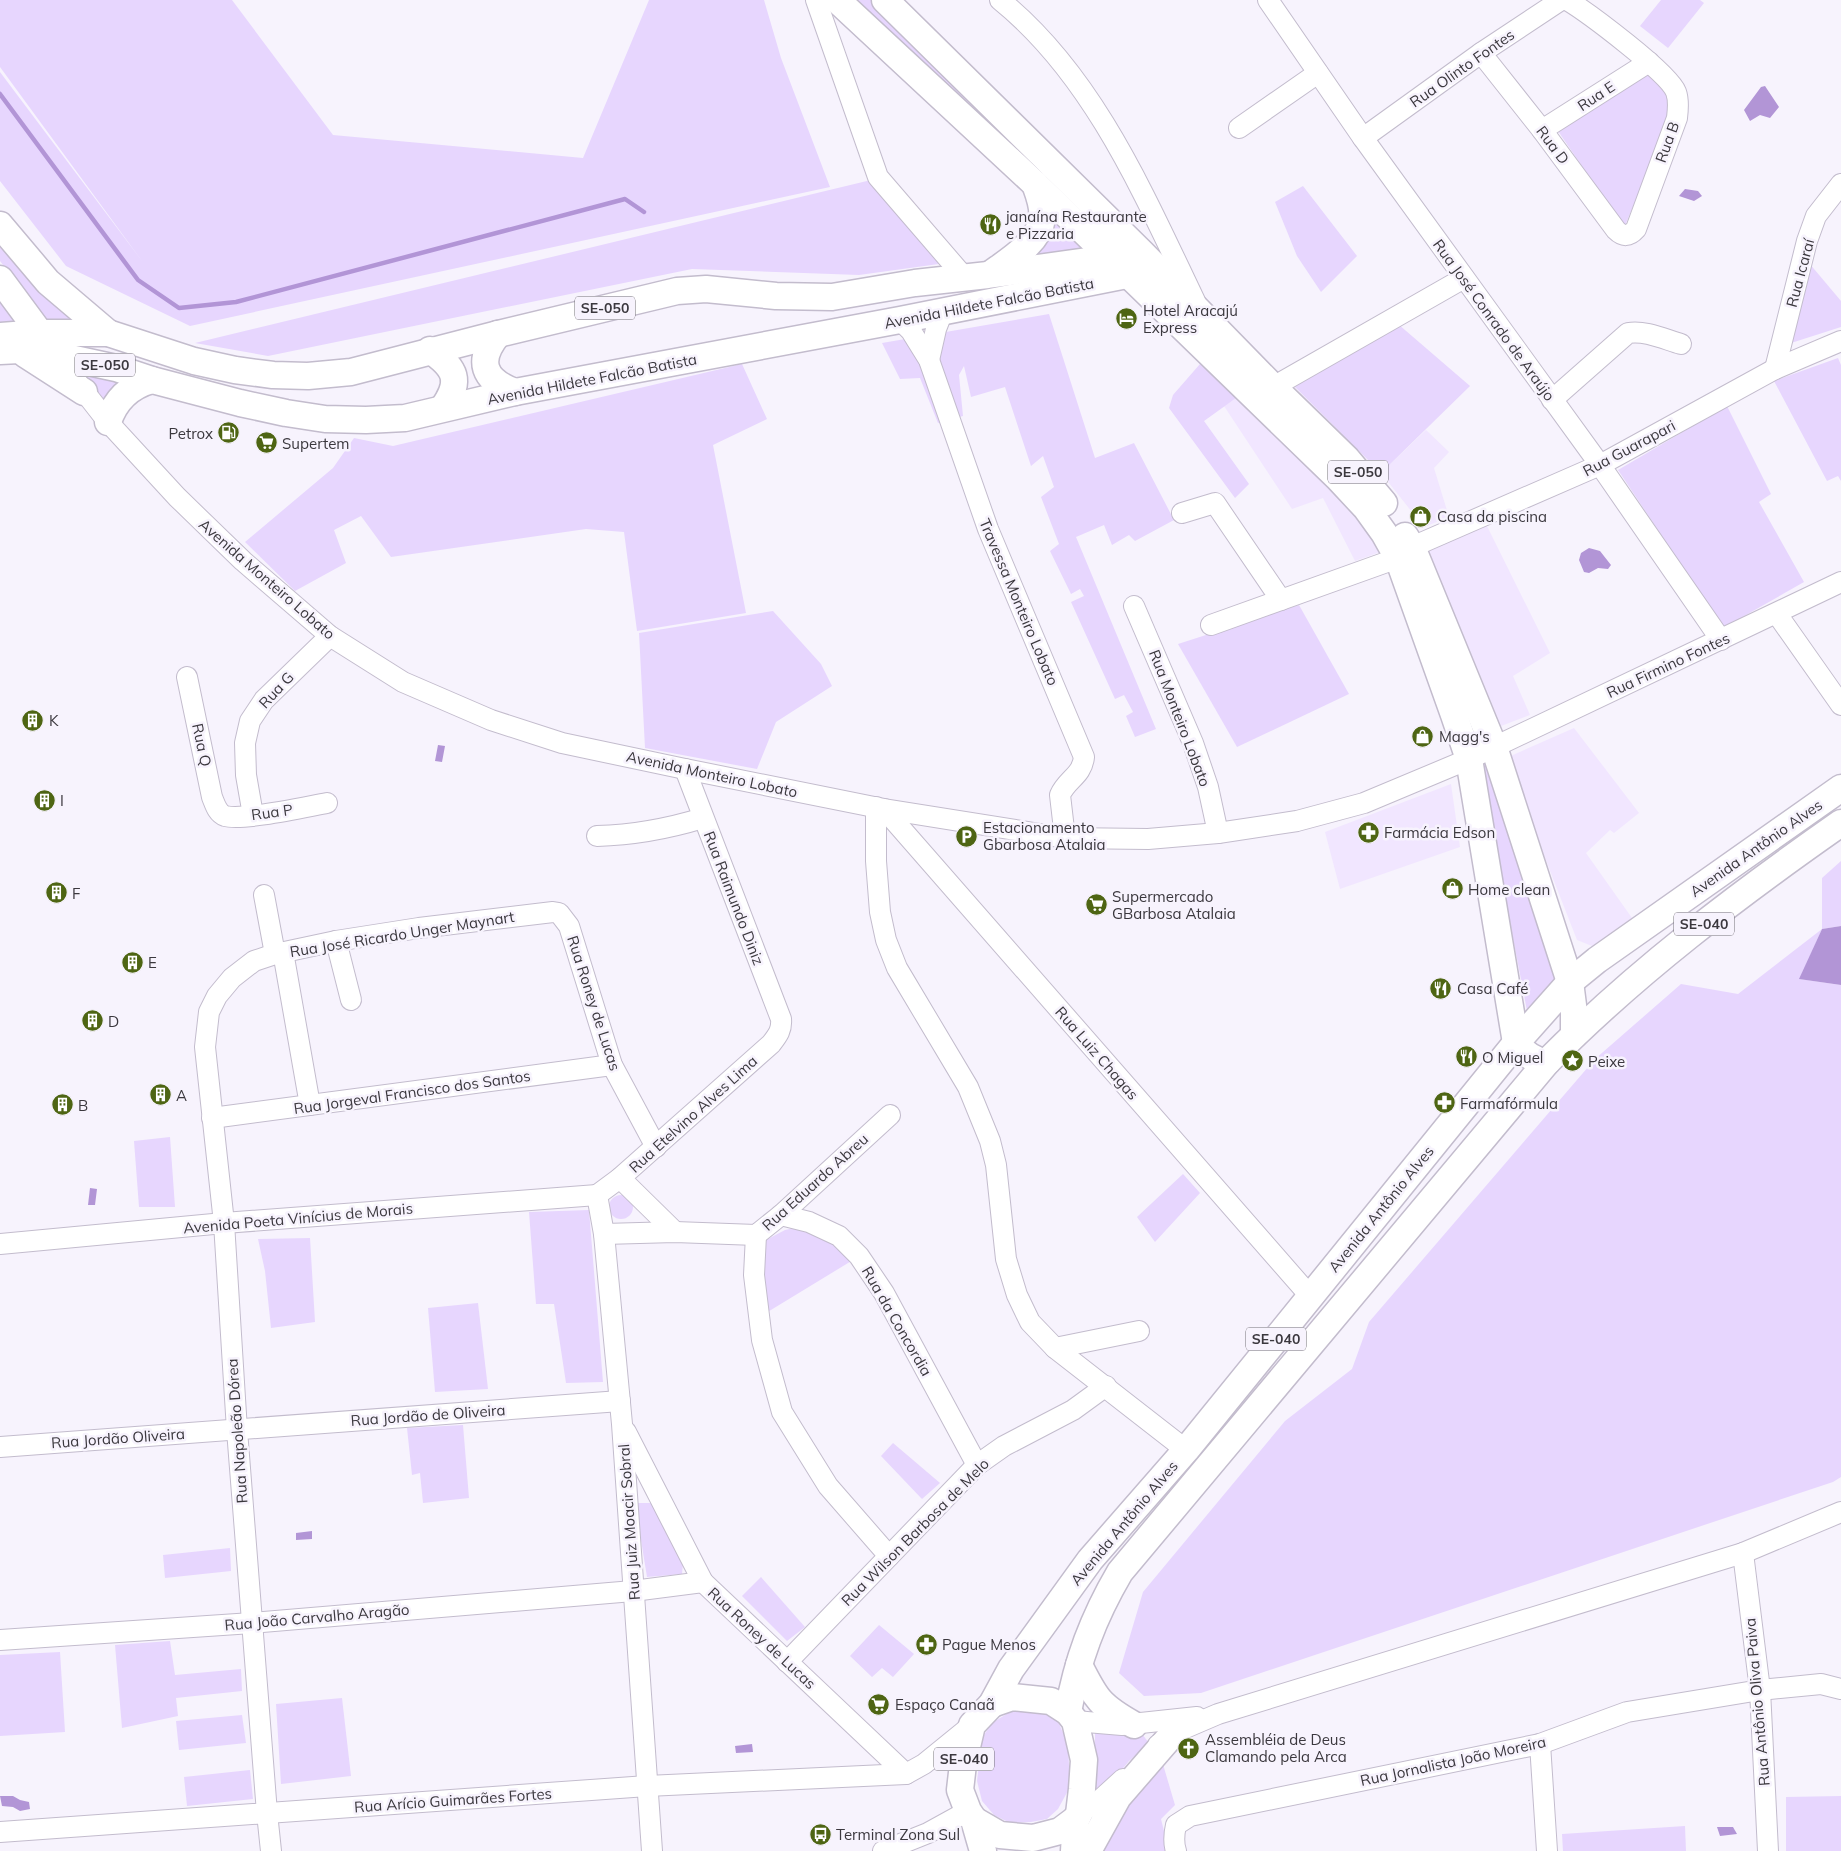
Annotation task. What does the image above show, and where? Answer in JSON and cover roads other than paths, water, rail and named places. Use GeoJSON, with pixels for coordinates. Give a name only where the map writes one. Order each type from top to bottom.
{"type":"FeatureCollection","features":[{"type":"Feature","properties":{"kind":"main road"},"geometry":{"type":"LineString","coordinates":[[837,0],[1035,184],[1338,478],[1366,508],[1384,533],[1405,553],[1469,759],[1516,1043],[1531,1058],[1547,1062]]}},
{"type":"Feature","properties":{"kind":"main road","name":"SE-050"},"geometry":{"type":"LineString","coordinates":[[885,0],[1149,260],[1273,387],[1347,459],[1387,507],[1405,553],[1494,747]]}},
{"type":"Feature","properties":{"kind":"main road"},"geometry":{"type":"LineString","coordinates":[[977,276],[1021,252],[1039,228],[1042,220],[1042,207],[1035,184]]}},
{"type":"Feature","properties":{"kind":"main road"},"geometry":{"type":"LineString","coordinates":[[0,225],[48,282],[108,333]]}},
{"type":"Feature","properties":{"kind":"main road","name":"Avenida Hildete Falcão Batista"},"geometry":{"type":"LineString","coordinates":[[108,333],[194,361],[235,370],[273,375],[308,376],[351,372],[430,350],[677,291],[706,289],[776,296],[832,297],[915,283],[1111,257],[1149,260]]}},
{"type":"Feature","properties":{"kind":"main road","name":"Avenida Hildete Falcão Batista"},"geometry":{"type":"LineString","coordinates":[[7,346],[116,368],[152,380],[240,403],[325,419],[366,420],[405,418],[515,392],[1129,276],[1149,260]]}},
{"type":"Feature","properties":{"kind":"main road"},"geometry":{"type":"LineString","coordinates":[[0,279],[56,355]]}},
{"type":"Feature","properties":{"kind":"main road"},"geometry":{"type":"LineString","coordinates":[[7,346],[40,333]]}},
{"type":"Feature","properties":{"kind":"main road","name":"SE-050"},"geometry":{"type":"LineString","coordinates":[[40,333],[108,333]]}},
{"type":"Feature","properties":{"kind":"main road"},"geometry":{"type":"LineString","coordinates":[[498,334],[490,344],[485,355],[485,365],[493,381],[502,388],[515,392]]}},
{"type":"Feature","properties":{"kind":"main road"},"geometry":{"type":"LineString","coordinates":[[7,346],[84,392]]}},
{"type":"Feature","properties":{"kind":"main road"},"geometry":{"type":"LineString","coordinates":[[430,350],[450,367],[454,376],[455,384],[452,395],[443,408]]}},
{"type":"Feature","properties":{"kind":"main road"},"geometry":{"type":"LineString","coordinates":[[108,422],[112,408],[118,400],[132,388],[152,380]]}},
{"type":"Feature","properties":{"kind":"main road"},"geometry":{"type":"LineString","coordinates":[[1494,747],[1570,982],[1574,1013],[1574,1035]]}},
{"type":"Feature","properties":{"kind":"main road","name":"Avenida Antônio Alves"},"geometry":{"type":"LineString","coordinates":[[992,1704],[1011,1670],[1090,1560],[1186,1450],[1516,1043],[1570,982],[1597,960],[1841,788]]}},
{"type":"Feature","properties":{"kind":"main road","name":"Avenida Antônio Alves"},"geometry":{"type":"LineString","coordinates":[[1072,1717],[1079,1665],[1102,1603],[1120,1572],[1547,1062],[1574,1035],[1672,948],[1762,878],[1841,823]]}},
{"type":"Feature","properties":{"kind":"main road"},"geometry":{"type":"LineString","coordinates":[[1079,1665],[1099,1702],[1112,1713],[1134,1725]]}},
{"type":"Feature","properties":{"kind":"main road"},"geometry":{"type":"LineString","coordinates":[[992,1704],[1012,1697],[1035,1698],[1051,1701],[1072,1717]]}},
{"type":"Feature","properties":{"kind":"main road","name":"SE-040"},"geometry":{"type":"LineString","coordinates":[[983,1851],[960,1790],[963,1764],[972,1725],[992,1704]]}},
{"type":"Feature","properties":{"kind":"main road","name":"SE-040"},"geometry":{"type":"LineString","coordinates":[[1072,1717],[1084,1760],[1074,1851]]}},
{"type":"Feature","properties":{"kind":"main road"},"geometry":{"type":"LineString","coordinates":[[1088,1851],[1118,1797],[1170,1737]]}},
{"type":"Feature","properties":{"kind":"main road"},"geometry":{"type":"LineString","coordinates":[[971,1815],[1000,1835],[1033,1838],[1060,1831],[1078,1817]]}},
{"type":"Feature","properties":{"kind":"street"},"geometry":{"type":"LineString","coordinates":[[816,0],[878,177],[977,276]]}},
{"type":"Feature","properties":{"kind":"street"},"geometry":{"type":"LineString","coordinates":[[1000,0],[1024,20],[1064,66],[1108,130],[1140,186],[1202,314]]}},
{"type":"Feature","properties":{"kind":"street","name":"Rua José Conrado de Araújo"},"geometry":{"type":"LineString","coordinates":[[1268,0],[1363,138],[1600,465],[1721,640]]}},
{"type":"Feature","properties":{"kind":"street","name":"Rua Olinto Fontes"},"geometry":{"type":"LineString","coordinates":[[1363,138],[1481,53],[1561,0]]}},
{"type":"Feature","properties":{"kind":"street","name":"Rua B"},"geometry":{"type":"LineString","coordinates":[[1568,0],[1649,62],[1672,84],[1677,92],[1677,118],[1636,229],[1631,234],[1625,236]]}},
{"type":"Feature","properties":{"kind":"street","name":"Rua D"},"geometry":{"type":"LineString","coordinates":[[1481,53],[1542,130],[1616,230],[1625,236]]}},
{"type":"Feature","properties":{"kind":"street","name":"Rua E"},"geometry":{"type":"LineString","coordinates":[[1542,130],[1649,62]]}},
{"type":"Feature","properties":{"kind":"street"},"geometry":{"type":"LineString","coordinates":[[1239,128],[1318,73]]}},
{"type":"Feature","properties":{"kind":"street","name":"Rua Icaraí"},"geometry":{"type":"LineString","coordinates":[[1775,369],[1816,216],[1841,184]]}},
{"type":"Feature","properties":{"kind":"street"},"geometry":{"type":"LineString","coordinates":[[1273,387],[1464,278]]}},
{"type":"Feature","properties":{"kind":"street"},"geometry":{"type":"LineString","coordinates":[[929,360],[936,329],[943,311]]}},
{"type":"Feature","properties":{"kind":"street","name":"Travessa Monteiro Lobato"},"geometry":{"type":"LineString","coordinates":[[900,320],[911,331],[929,360],[988,529],[1084,757],[1083,766],[1079,773],[1070,781],[1060,795],[1065,838]]}},
{"type":"Feature","properties":{"kind":"street"},"geometry":{"type":"LineString","coordinates":[[1552,400],[1628,333],[1645,333],[1680,344]]}},
{"type":"Feature","properties":{"kind":"street","name":"Rua Guarapari"},"geometry":{"type":"LineString","coordinates":[[1211,626],[1405,553],[1600,465],[1775,369],[1841,341]]}},
{"type":"Feature","properties":{"kind":"street","name":"Avenida Monteiro Lobato"},"geometry":{"type":"LineString","coordinates":[[56,355],[108,422],[207,527],[243,561],[330,636],[404,682],[491,720],[562,743],[880,808],[1065,838],[1148,839],[1218,833],[1298,821],[1364,803],[1494,747]]}},
{"type":"Feature","properties":{"kind":"street"},"geometry":{"type":"LineString","coordinates":[[1182,513],[1216,503],[1281,600]]}},
{"type":"Feature","properties":{"kind":"street","name":"Rua Firmino Fontes"},"geometry":{"type":"LineString","coordinates":[[1494,747],[1841,582]]}},
{"type":"Feature","properties":{"kind":"street","name":"Rua Monteiro Lobato"},"geometry":{"type":"LineString","coordinates":[[1134,606],[1193,743],[1208,787],[1218,833]]}},
{"type":"Feature","properties":{"kind":"street"},"geometry":{"type":"LineString","coordinates":[[1777,614],[1841,705]]}},
{"type":"Feature","properties":{"kind":"street","name":"Rua G"},"geometry":{"type":"LineString","coordinates":[[253,815],[245,759],[245,743],[250,721],[264,700],[330,636]]}},
{"type":"Feature","properties":{"kind":"street","name":"Rua Q"},"geometry":{"type":"LineString","coordinates":[[187,677],[212,797],[219,812]]}},
{"type":"Feature","properties":{"kind":"street","name":"Rua Raimundo Diniz"},"geometry":{"type":"LineString","coordinates":[[685,769],[781,1018],[782,1027]]}},
{"type":"Feature","properties":{"kind":"street","name":"Rua P"},"geometry":{"type":"LineString","coordinates":[[219,812],[224,816],[253,815],[326,803]]}},
{"type":"Feature","properties":{"kind":"street"},"geometry":{"type":"LineString","coordinates":[[880,808],[879,903],[886,940],[897,968],[968,1088],[990,1141],[996,1165],[1006,1258],[1017,1295],[1030,1322],[1055,1348],[1186,1450]]}},
{"type":"Feature","properties":{"kind":"street","name":"Rua Luiz Chagas"},"geometry":{"type":"LineString","coordinates":[[880,808],[1310,1296]]}},
{"type":"Feature","properties":{"kind":"street"},"geometry":{"type":"LineString","coordinates":[[597,836],[621,836],[648,832],[703,818]]}},
{"type":"Feature","properties":{"kind":"street"},"geometry":{"type":"LineString","coordinates":[[264,895],[279,953],[310,1105]]}},
{"type":"Feature","properties":{"kind":"street","name":"Rua José Ricardo Unger Maynart"},"geometry":{"type":"LineString","coordinates":[[209,1012],[217,996],[232,978],[254,961],[279,953],[336,941],[419,928],[523,915],[559,913]]}},
{"type":"Feature","properties":{"kind":"street","name":"Rua Roney de Lucas"},"geometry":{"type":"LineString","coordinates":[[559,913],[569,926],[612,1065],[656,1147]]}},
{"type":"Feature","properties":{"kind":"street"},"geometry":{"type":"LineString","coordinates":[[336,941],[351,1000]]}},
{"type":"Feature","properties":{"kind":"street","name":"Rua Napoleão Dórea"},"geometry":{"type":"LineString","coordinates":[[209,1012],[205,1047],[224,1224],[237,1430],[271,1851]]}},
{"type":"Feature","properties":{"kind":"street","name":"Rua Etelvino Alves Lima"},"geometry":{"type":"LineString","coordinates":[[597,1195],[656,1147],[771,1044],[782,1027]]}},
{"type":"Feature","properties":{"kind":"street","name":"Rua Jorgeval Francisco dos Santos"},"geometry":{"type":"LineString","coordinates":[[212,1118],[612,1065]]}},
{"type":"Feature","properties":{"kind":"street","name":"Rua Eduardo Abreu"},"geometry":{"type":"LineString","coordinates":[[604,1234],[675,1232],[756,1234],[781,1216],[890,1116]]}},
{"type":"Feature","properties":{"kind":"street"},"geometry":{"type":"LineString","coordinates":[[620,1178],[675,1232]]}},
{"type":"Feature","properties":{"kind":"street","name":"Avenida Poeta Vinícius de Morais"},"geometry":{"type":"LineString","coordinates":[[0,1244],[224,1224],[597,1195]]}},
{"type":"Feature","properties":{"kind":"street","name":"Rua Juiz Moacir Sobral"},"geometry":{"type":"LineString","coordinates":[[597,1195],[604,1234],[622,1424],[652,1851]]}},
{"type":"Feature","properties":{"kind":"street"},"geometry":{"type":"LineString","coordinates":[[628,1234],[640,1223],[644,1212],[641,1200]]}},
{"type":"Feature","properties":{"kind":"street","name":"Rua da Concordia"},"geometry":{"type":"LineString","coordinates":[[781,1216],[809,1222],[839,1236],[859,1256],[884,1293],[977,1465]]}},
{"type":"Feature","properties":{"kind":"street"},"geometry":{"type":"LineString","coordinates":[[756,1234],[754,1275],[762,1340],[782,1412],[828,1486],[889,1556]]}},
{"type":"Feature","properties":{"kind":"street"},"geometry":{"type":"LineString","coordinates":[[1055,1348],[1138,1330]]}},
{"type":"Feature","properties":{"kind":"street","name":"Rua Wilson Barbosa de Melo"},"geometry":{"type":"LineString","coordinates":[[787,1662],[977,1465],[1004,1446],[1073,1410],[1106,1386]]}},
{"type":"Feature","properties":{"kind":"street","name":"Rua Jordão de Oliveira"},"geometry":{"type":"LineString","coordinates":[[237,1430],[620,1401]]}},
{"type":"Feature","properties":{"kind":"street","name":"Rua Roney de Lucas"},"geometry":{"type":"LineString","coordinates":[[622,1424],[703,1582],[906,1774]]}},
{"type":"Feature","properties":{"kind":"street","name":"Rua Jordão Oliveira"},"geometry":{"type":"LineString","coordinates":[[0,1447],[237,1430]]}},
{"type":"Feature","properties":{"kind":"street"},"geometry":{"type":"LineString","coordinates":[[627,1502],[643,1494],[663,1505]]}},
{"type":"Feature","properties":{"kind":"street"},"geometry":{"type":"LineString","coordinates":[[1078,1817],[1100,1800],[1148,1754],[1170,1737],[1218,1714],[1743,1553],[1841,1512]]}},
{"type":"Feature","properties":{"kind":"street","name":"Rua Antônio Oliva Paiva"},"geometry":{"type":"LineString","coordinates":[[1743,1553],[1760,1690],[1768,1851]]}},
{"type":"Feature","properties":{"kind":"street","name":"Rua João Carvalho Aragão"},"geometry":{"type":"LineString","coordinates":[[0,1640],[252,1623],[633,1592],[703,1582]]}},
{"type":"Feature","properties":{"kind":"street","name":"Rua Jornalista João Moreira"},"geometry":{"type":"LineString","coordinates":[[1176,1851],[1174,1838],[1176,1824],[1190,1816],[1540,1744],[1627,1712],[1760,1690],[1821,1684],[1841,1689]]}},
{"type":"Feature","properties":{"kind":"street"},"geometry":{"type":"LineString","coordinates":[[1072,1717],[1134,1725],[1218,1714]]}},
{"type":"Feature","properties":{"kind":"street"},"geometry":{"type":"LineString","coordinates":[[906,1774],[924,1764],[972,1725]]}},
{"type":"Feature","properties":{"kind":"street"},"geometry":{"type":"LineString","coordinates":[[1540,1744],[1547,1851]]}},
{"type":"Feature","properties":{"kind":"street","name":"Rua Arício Guimarães Fortes"},"geometry":{"type":"LineString","coordinates":[[0,1832],[647,1786],[906,1774]]}},
{"type":"Feature","properties":{"kind":"street"},"geometry":{"type":"LineString","coordinates":[[883,1851],[971,1815]]}},
{"type":"Feature","properties":{"kind":"waterway"},"geometry":{"type":"LineString","coordinates":[[0,94],[138,280],[179,308],[236,302],[625,199],[644,212]]}},
{"type":"Feature","properties":{"kind":"place","name":"janaína Restaurante e Pizzaria"},"geometry":{"type":"Point","coordinates":[990,225]}},
{"type":"Feature","properties":{"kind":"place","name":"Hotel Aracajú Express"},"geometry":{"type":"Point","coordinates":[1127,319]}},
{"type":"Feature","properties":{"kind":"place","name":"Petrox"},"geometry":{"type":"Point","coordinates":[229,433]}},
{"type":"Feature","properties":{"kind":"place","name":"Supertem"},"geometry":{"type":"Point","coordinates":[266,443]}},
{"type":"Feature","properties":{"kind":"place","name":"Casa da piscina"},"geometry":{"type":"Point","coordinates":[1421,516]}},
{"type":"Feature","properties":{"kind":"place","name":"K"},"geometry":{"type":"Point","coordinates":[33,720]}},
{"type":"Feature","properties":{"kind":"place","name":"Magg's"},"geometry":{"type":"Point","coordinates":[1423,736]}},
{"type":"Feature","properties":{"kind":"place","name":"I"},"geometry":{"type":"Point","coordinates":[44,800]}},
{"type":"Feature","properties":{"kind":"place","name":"Farmácia Edson"},"geometry":{"type":"Point","coordinates":[1368,832]}},
{"type":"Feature","properties":{"kind":"place","name":"Estacionamento Gbarbosa Atalaia"},"geometry":{"type":"Point","coordinates":[967,836]}},
{"type":"Feature","properties":{"kind":"place","name":"Home clean"},"geometry":{"type":"Point","coordinates":[1452,889]}},
{"type":"Feature","properties":{"kind":"place","name":"F"},"geometry":{"type":"Point","coordinates":[56,893]}},
{"type":"Feature","properties":{"kind":"place","name":"Supermercado GBarbosa Atalaia"},"geometry":{"type":"Point","coordinates":[1096,905]}},
{"type":"Feature","properties":{"kind":"place","name":"E"},"geometry":{"type":"Point","coordinates":[132,962]}},
{"type":"Feature","properties":{"kind":"place","name":"Casa Café"},"geometry":{"type":"Point","coordinates":[1441,988]}},
{"type":"Feature","properties":{"kind":"place","name":"D"},"geometry":{"type":"Point","coordinates":[92,1021]}},
{"type":"Feature","properties":{"kind":"place","name":"O Miguel"},"geometry":{"type":"Point","coordinates":[1466,1057]}},
{"type":"Feature","properties":{"kind":"place","name":"Peixe"},"geometry":{"type":"Point","coordinates":[1572,1061]}},
{"type":"Feature","properties":{"kind":"place","name":"A"},"geometry":{"type":"Point","coordinates":[160,1095]}},
{"type":"Feature","properties":{"kind":"place","name":"Farmafórmula"},"geometry":{"type":"Point","coordinates":[1444,1103]}},
{"type":"Feature","properties":{"kind":"place","name":"B"},"geometry":{"type":"Point","coordinates":[62,1105]}},
{"type":"Feature","properties":{"kind":"place","name":"Pague Menos"},"geometry":{"type":"Point","coordinates":[926,1644]}},
{"type":"Feature","properties":{"kind":"place","name":"Espaço Canaã"},"geometry":{"type":"Point","coordinates":[879,1704]}},
{"type":"Feature","properties":{"kind":"place","name":"Assembléia de Deus Clamando pela Arca"},"geometry":{"type":"Point","coordinates":[1189,1748]}},
{"type":"Feature","properties":{"kind":"place","name":"Terminal Zona Sul"},"geometry":{"type":"Point","coordinates":[820,1834]}}]}
